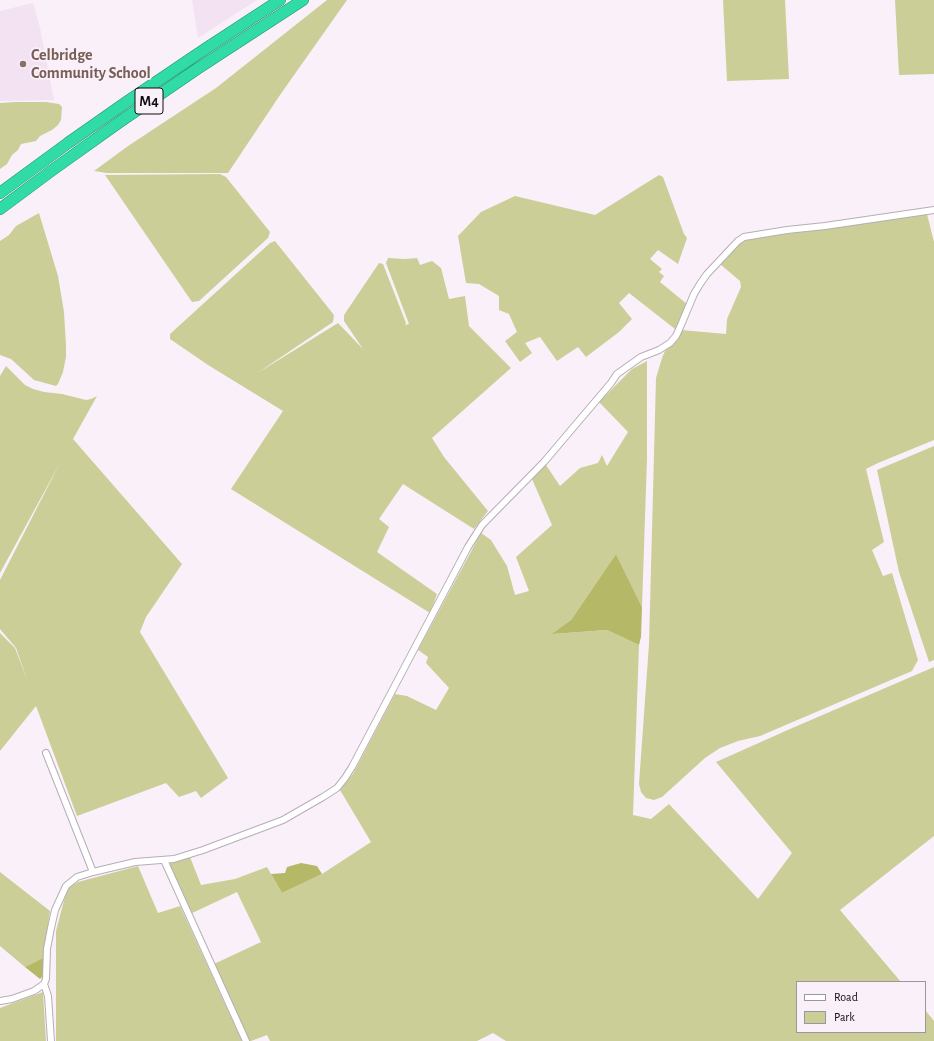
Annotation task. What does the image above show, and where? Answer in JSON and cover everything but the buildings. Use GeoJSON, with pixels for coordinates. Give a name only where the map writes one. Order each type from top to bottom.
{"type":"FeatureCollection","features":[{"type":"Feature","properties":{"kind":"highway","name":"M4"},"geometry":{"type":"LineString","coordinates":[[0,193],[68,142],[280,0]]}},
{"type":"Feature","properties":{"kind":"highway","name":"M4"},"geometry":{"type":"LineString","coordinates":[[0,209],[146,104],[303,0]]}},
{"type":"Feature","properties":{"kind":"street"},"geometry":{"type":"LineString","coordinates":[[0,1001],[12,999],[34,991],[44,984],[46,979],[47,949],[55,910],[66,886],[76,877],[135,862],[174,860],[283,820],[337,788],[352,767],[468,548],[482,525],[544,462],[617,374],[641,357],[659,350],[670,343],[676,336],[694,294],[700,284],[707,274],[738,241],[744,237],[787,230],[934,210]]}},
{"type":"Feature","properties":{"kind":"street"},"geometry":{"type":"LineString","coordinates":[[46,753],[93,872]]}},
{"type":"Feature","properties":{"kind":"street"},"geometry":{"type":"LineString","coordinates":[[164,860],[246,1041]]}},
{"type":"Feature","properties":{"kind":"street"},"geometry":{"type":"LineString","coordinates":[[44,984],[48,996],[51,1041]]}},
{"type":"Feature","properties":{"kind":"shaded area"},"geometry":{"type":"Polygon","coordinates":[[[192,0],[257,0],[198,38],[192,0]]]}},
{"type":"Feature","properties":{"kind":"shaded area","name":"Celbridge Community School"},"geometry":{"type":"Polygon","coordinates":[[[33,3],[40,28],[54,100],[0,101],[0,11],[33,3]]]}},
{"type":"Feature","properties":{"kind":"green space"},"geometry":{"type":"Polygon","coordinates":[[[327,0],[347,0],[280,95],[228,173],[107,173],[94,171],[128,146],[216,88],[327,0]]]}},
{"type":"Feature","properties":{"kind":"green space"},"geometry":{"type":"Polygon","coordinates":[[[723,0],[785,0],[789,79],[727,81],[723,0]]]}},
{"type":"Feature","properties":{"kind":"green space"},"geometry":{"type":"Polygon","coordinates":[[[895,0],[934,0],[934,74],[899,75],[895,0]]]}},
{"type":"Feature","properties":{"kind":"green space"},"geometry":{"type":"Polygon","coordinates":[[[46,102],[59,104],[62,107],[61,120],[58,125],[40,136],[36,141],[21,144],[7,164],[0,169],[0,103],[46,102]]]}},
{"type":"Feature","properties":{"kind":"green space"},"geometry":{"type":"Polygon","coordinates":[[[220,174],[226,177],[270,232],[268,238],[199,301],[192,302],[105,175],[220,174]]]}},
{"type":"Feature","properties":{"kind":"green space"},"geometry":{"type":"Polygon","coordinates":[[[659,175],[663,177],[684,234],[687,238],[678,264],[658,250],[650,259],[662,269],[659,272],[664,276],[660,282],[687,304],[675,329],[629,293],[619,303],[632,319],[619,332],[586,357],[578,347],[557,361],[540,337],[525,343],[532,353],[520,362],[505,341],[517,332],[509,314],[499,310],[499,296],[479,284],[466,283],[458,236],[481,212],[515,196],[595,215],[659,175]]]}},
{"type":"Feature","properties":{"kind":"green space"},"geometry":{"type":"Polygon","coordinates":[[[39,213],[58,276],[64,312],[66,357],[63,372],[56,386],[34,380],[11,359],[0,355],[0,241],[9,235],[16,226],[39,213]]]}},
{"type":"Feature","properties":{"kind":"green space"},"geometry":{"type":"Polygon","coordinates":[[[927,214],[934,242],[934,440],[866,469],[884,542],[872,550],[883,576],[892,573],[918,660],[912,671],[760,736],[738,741],[720,748],[705,758],[662,797],[654,800],[646,798],[641,792],[639,784],[649,644],[656,378],[665,351],[673,343],[681,330],[726,334],[727,319],[741,287],[740,281],[720,264],[741,241],[927,214]]]}},
{"type":"Feature","properties":{"kind":"green space"},"geometry":{"type":"Polygon","coordinates":[[[275,241],[334,315],[333,322],[256,374],[338,323],[363,349],[344,321],[344,315],[379,263],[383,264],[406,323],[405,325],[409,324],[386,263],[388,258],[417,258],[420,265],[432,261],[441,268],[449,299],[465,296],[469,326],[511,368],[432,438],[444,457],[488,511],[474,529],[403,484],[379,519],[389,527],[377,552],[437,594],[430,613],[231,489],[283,411],[208,365],[170,339],[170,334],[270,243],[275,241]]]}},
{"type":"Feature","properties":{"kind":"green space"},"geometry":{"type":"Polygon","coordinates":[[[647,361],[647,458],[642,607],[616,554],[571,620],[553,634],[607,630],[639,645],[633,815],[651,819],[669,804],[758,899],[792,853],[716,762],[934,667],[934,836],[840,910],[900,981],[796,981],[796,1033],[926,1033],[926,1011],[934,1021],[934,1041],[506,1041],[493,1033],[477,1041],[270,1041],[267,1035],[249,1041],[214,964],[261,942],[237,892],[190,914],[168,864],[190,857],[201,885],[235,879],[267,867],[282,893],[322,874],[371,842],[340,790],[353,774],[395,694],[407,696],[436,710],[449,688],[426,663],[428,657],[418,650],[481,533],[491,540],[507,566],[515,595],[529,591],[516,557],[552,525],[532,479],[546,465],[560,486],[580,468],[598,463],[602,455],[607,466],[628,432],[599,402],[632,369],[647,361]]]}},
{"type":"Feature","properties":{"kind":"green space"},"geometry":{"type":"Polygon","coordinates":[[[6,366],[25,385],[33,389],[86,400],[97,396],[73,439],[182,564],[146,617],[140,632],[228,778],[201,798],[196,791],[179,797],[166,783],[77,816],[36,706],[0,751],[0,633],[15,648],[28,682],[16,648],[0,629],[0,580],[60,463],[0,573],[0,376],[6,366]]]}},
{"type":"Feature","properties":{"kind":"green space"},"geometry":{"type":"Polygon","coordinates":[[[934,446],[934,660],[929,662],[899,572],[877,470],[934,446]]]}},
{"type":"Feature","properties":{"kind":"green space"},"geometry":{"type":"Polygon","coordinates":[[[616,554],[642,607],[641,637],[639,645],[607,630],[552,634],[571,620],[616,554]]]}},
{"type":"Feature","properties":{"kind":"green space"},"geometry":{"type":"Polygon","coordinates":[[[301,863],[317,866],[322,874],[282,893],[271,874],[285,873],[287,867],[301,863]]]}},
{"type":"Feature","properties":{"kind":"green space"},"geometry":{"type":"Polygon","coordinates":[[[138,866],[158,913],[180,906],[242,1041],[56,1041],[56,931],[67,889],[78,882],[138,866]]]}},
{"type":"Feature","properties":{"kind":"green space"},"geometry":{"type":"Polygon","coordinates":[[[0,872],[50,911],[43,958],[25,967],[0,946],[0,872]]]}},
{"type":"Feature","properties":{"kind":"green space"},"geometry":{"type":"Polygon","coordinates":[[[43,958],[44,975],[40,979],[25,967],[43,958]]]}},
{"type":"Feature","properties":{"kind":"green space"},"geometry":{"type":"Polygon","coordinates":[[[43,992],[46,1041],[0,1041],[0,1008],[43,992]]]}},
{"type":"Feature","properties":{"kind":"place","name":"Celbridge Community School"},"geometry":{"type":"Point","coordinates":[23,64]}}]}
